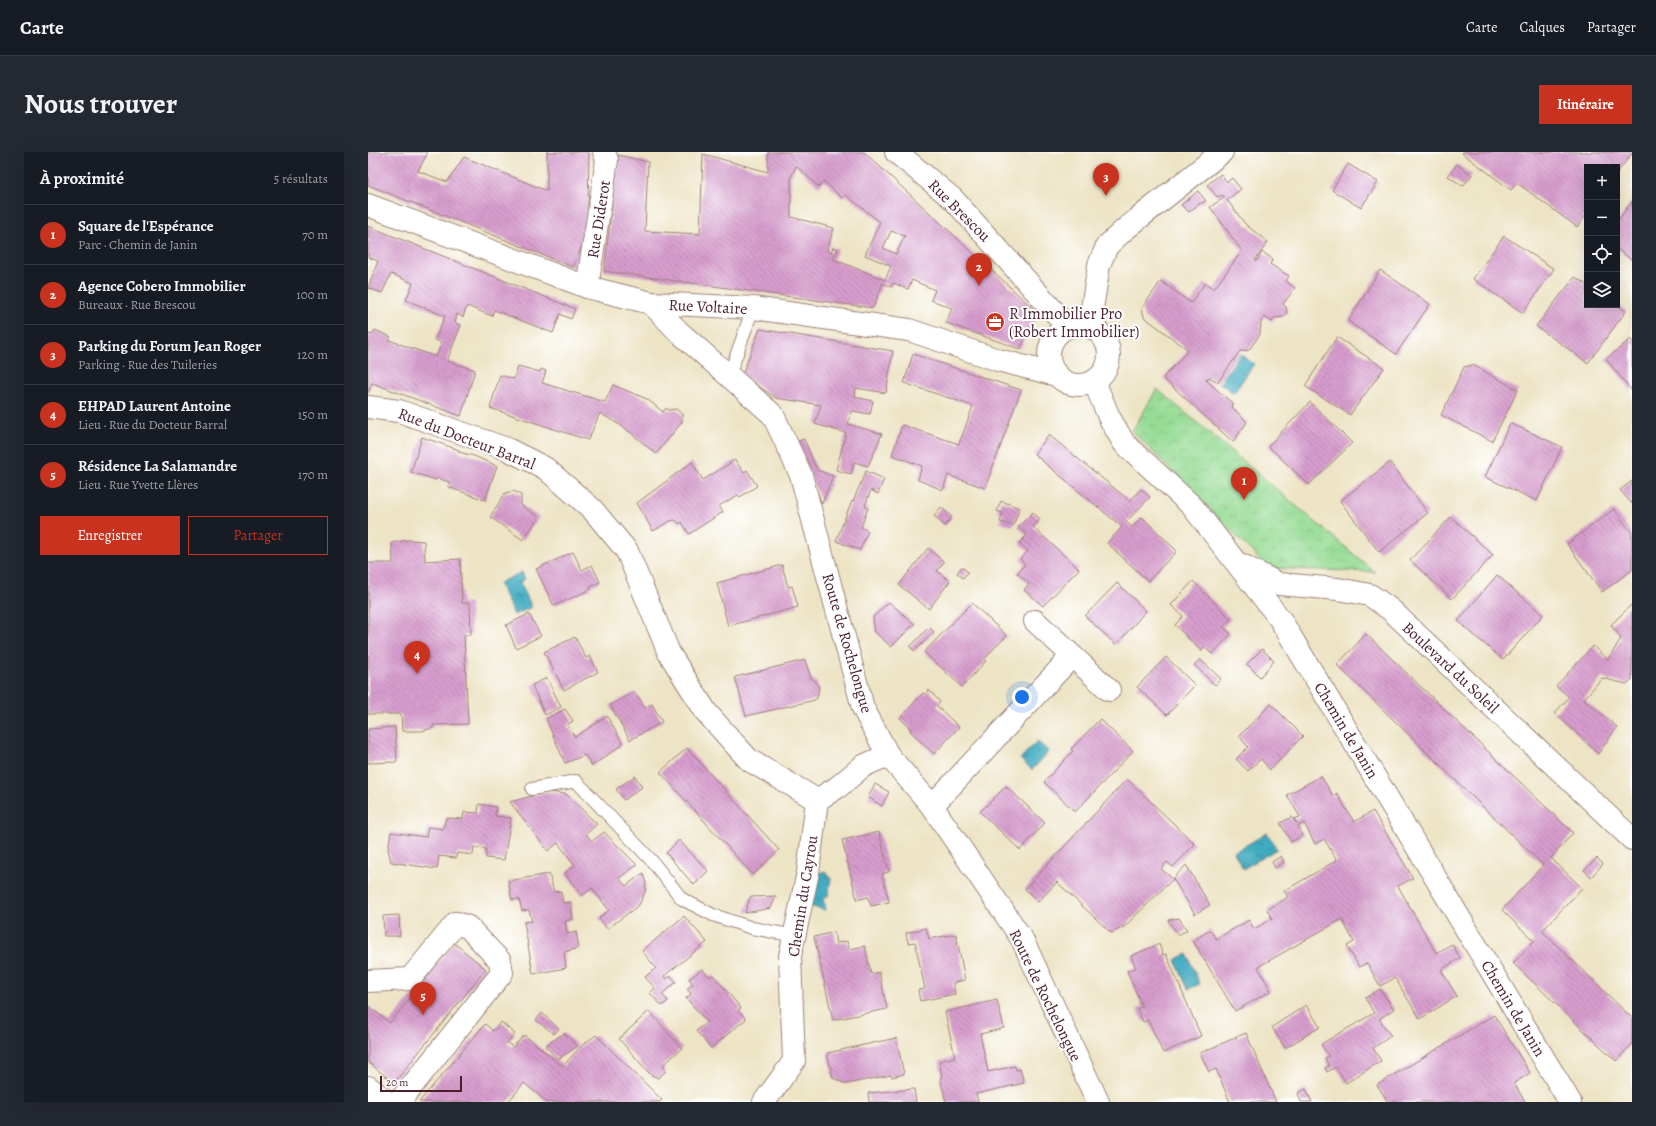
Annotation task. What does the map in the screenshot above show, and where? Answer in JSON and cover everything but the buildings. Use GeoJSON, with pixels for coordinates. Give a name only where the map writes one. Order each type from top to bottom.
{"type":"FeatureCollection","features":[{"type":"Feature","properties":{"kind":"street","name":"Rue Diderot"},"geometry":{"type":"LineString","coordinates":[[587,287],[607,160],[604,152]]}},
{"type":"Feature","properties":{"kind":"street","name":"Rue Brescou"},"geometry":{"type":"LineString","coordinates":[[896,152],[953,199],[1078,327]]}},
{"type":"Feature","properties":{"kind":"street"},"geometry":{"type":"LineString","coordinates":[[1078,327],[1107,246],[1124,230],[1222,152]]}},
{"type":"Feature","properties":{"kind":"street","name":"Rue Voltaire"},"geometry":{"type":"LineString","coordinates":[[368,205],[587,287],[651,303],[753,308],[909,330],[998,360],[1057,375]]}},
{"type":"Feature","properties":{"kind":"street","name":"Route de Rochelongue"},"geometry":{"type":"LineString","coordinates":[[651,303],[678,331],[773,415],[801,475],[863,708],[888,755],[932,806],[1022,939],[1098,1102]]}},
{"type":"Feature","properties":{"kind":"street"},"geometry":{"type":"LineString","coordinates":[[1078,327],[1096,330],[1103,336],[1109,352],[1109,360],[1106,369],[1094,381],[1085,385],[1075,385],[1065,382],[1057,375],[1049,358],[1050,349],[1056,336],[1078,327]]}},
{"type":"Feature","properties":{"kind":"street","name":"Chemin de Janin"},"geometry":{"type":"LineString","coordinates":[[1094,381],[1109,417],[1124,443],[1192,506],[1280,619],[1570,1102]]}},
{"type":"Feature","properties":{"kind":"street","name":"Rue du Docteur Barral"},"geometry":{"type":"LineString","coordinates":[[368,407],[399,411],[507,450],[545,468],[557,478],[592,509],[627,551],[669,653],[706,712],[749,760],[817,800]]}},
{"type":"Feature","properties":{"kind":"street","name":"Boulevard du Soleil"},"geometry":{"type":"LineString","coordinates":[[1236,561],[1279,584],[1338,589],[1370,594],[1391,610],[1632,839]]}},
{"type":"Feature","properties":{"kind":"street"},"geometry":{"type":"LineString","coordinates":[[1035,621],[1109,690]]}},
{"type":"Feature","properties":{"kind":"street"},"geometry":{"type":"LineString","coordinates":[[932,806],[1072,656]]}},
{"type":"Feature","properties":{"kind":"street"},"geometry":{"type":"LineString","coordinates":[[817,800],[838,787],[863,766],[888,755]]}},
{"type":"Feature","properties":{"kind":"street","name":"Chemin du Cayrou"},"geometry":{"type":"LineString","coordinates":[[764,1102],[794,1061],[790,956],[808,872],[817,800]]}},
{"type":"Feature","properties":{"kind":"street"},"geometry":{"type":"LineString","coordinates":[[368,980],[410,979],[456,923],[468,926],[500,961],[502,973],[399,1102]]}},
{"type":"Feature","properties":{"kind":"street"},"geometry":{"type":"LineString","coordinates":[[368,1087],[387,1102]]}},
{"type":"Feature","properties":{"kind":"lane"},"geometry":{"type":"LineString","coordinates":[[728,376],[753,308]]}},
{"type":"Feature","properties":{"kind":"lane"},"geometry":{"type":"LineString","coordinates":[[532,789],[576,781],[652,861],[682,899],[713,915],[752,928],[795,936]]}},
{"type":"Feature","properties":{"kind":"green space"},"geometry":{"type":"Polygon","coordinates":[[[1157,389],[1375,572],[1268,568],[1132,431],[1157,389]]]}},
{"type":"Feature","properties":{"kind":"water"},"geometry":{"type":"Polygon","coordinates":[[[1240,354],[1254,364],[1234,393],[1220,383],[1240,354]]]}},
{"type":"Feature","properties":{"kind":"water"},"geometry":{"type":"Polygon","coordinates":[[[522,572],[525,579],[520,582],[532,607],[514,615],[499,583],[522,572]]]}},
{"type":"Feature","properties":{"kind":"water"},"geometry":{"type":"Polygon","coordinates":[[[1037,741],[1049,752],[1032,770],[1020,759],[1037,741]]]}},
{"type":"Feature","properties":{"kind":"water"},"geometry":{"type":"Polygon","coordinates":[[[1267,833],[1277,849],[1243,869],[1234,852],[1267,833]]]}},
{"type":"Feature","properties":{"kind":"water"},"geometry":{"type":"Polygon","coordinates":[[[825,871],[831,879],[828,896],[825,897],[823,901],[826,906],[825,910],[812,907],[808,899],[813,875],[825,871]]]}},
{"type":"Feature","properties":{"kind":"water"},"geometry":{"type":"Polygon","coordinates":[[[1187,954],[1200,984],[1188,989],[1175,960],[1187,954]]]}},
{"type":"Feature","properties":{"kind":"place","name":"Parking du Forum Jean Roger"},"geometry":{"type":"Point","coordinates":[1106,196]}},
{"type":"Feature","properties":{"kind":"place","name":"Agence Cobero Immobilier"},"geometry":{"type":"Point","coordinates":[979,286]}},
{"type":"Feature","properties":{"kind":"place","name":"R Immobilier Pro (Robert Immobilier)"},"geometry":{"type":"Point","coordinates":[995,322]}},
{"type":"Feature","properties":{"kind":"place","name":"Square de l'Espérance"},"geometry":{"type":"Point","coordinates":[1244,500]}},
{"type":"Feature","properties":{"kind":"place","name":"EHPAD Laurent Antoine"},"geometry":{"type":"Point","coordinates":[417,674]}},
{"type":"Feature","properties":{"kind":"place","name":"Résidence La Salamandre"},"geometry":{"type":"Point","coordinates":[423,1015]}}]}
